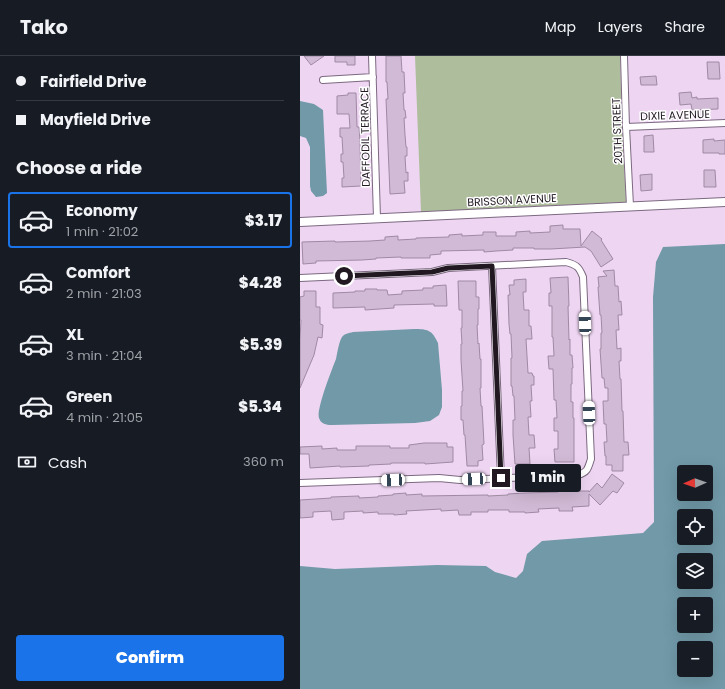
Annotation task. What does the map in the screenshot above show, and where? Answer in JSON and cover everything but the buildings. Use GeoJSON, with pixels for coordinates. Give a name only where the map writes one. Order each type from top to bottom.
{"type":"FeatureCollection","features":[{"type":"Feature","properties":{"kind":"street","name":"DAFFODIL TERRACE"},"geometry":{"type":"LineString","coordinates":[[372,56],[376,218]]}},
{"type":"Feature","properties":{"kind":"street","name":"20TH STREET"},"geometry":{"type":"LineString","coordinates":[[624,56],[630,206]]}},
{"type":"Feature","properties":{"kind":"street"},"geometry":{"type":"LineString","coordinates":[[323,80],[373,78]]}},
{"type":"Feature","properties":{"kind":"street","name":"DIXIE AVENUE"},"geometry":{"type":"LineString","coordinates":[[626,127],[725,123]]}},
{"type":"Feature","properties":{"kind":"street","name":"BRISSON AVENUE"},"geometry":{"type":"LineString","coordinates":[[300,222],[725,202]]}},
{"type":"Feature","properties":{"kind":"street"},"geometry":{"type":"LineString","coordinates":[[300,278],[432,272],[448,268],[566,262],[574,264],[579,269],[583,277],[591,459],[588,468],[584,473],[578,475],[460,480],[439,478],[300,483]]}},
{"type":"Feature","properties":{"kind":"street"},"geometry":{"type":"LineString","coordinates":[[492,266],[501,478]]}},
{"type":"Feature","properties":{"kind":"green space"},"geometry":{"type":"Polygon","coordinates":[[[415,56],[620,56],[626,202],[421,212],[415,56]]]}},
{"type":"Feature","properties":{"kind":"water"},"geometry":{"type":"Polygon","coordinates":[[[300,101],[314,104],[323,110],[327,193],[323,196],[316,197],[311,191],[310,147],[306,138],[300,136],[300,101]]]}},
{"type":"Feature","properties":{"kind":"water"},"geometry":{"type":"Polygon","coordinates":[[[725,244],[725,689],[300,689],[300,566],[335,569],[437,565],[486,566],[495,572],[516,578],[523,571],[527,554],[542,541],[643,533],[654,522],[653,297],[656,262],[663,247],[725,244]]]}},
{"type":"Feature","properties":{"kind":"water"},"geometry":{"type":"Polygon","coordinates":[[[414,329],[429,331],[434,335],[438,343],[442,390],[442,407],[439,415],[430,421],[415,423],[332,425],[322,423],[319,418],[320,407],[336,359],[340,341],[343,336],[353,332],[414,329]]]}},
{"type":"Feature","properties":{"kind":"route"},"geometry":{"type":"LineString","coordinates":[[344,276],[432,272],[448,268],[492,266],[501,478]]}}]}
